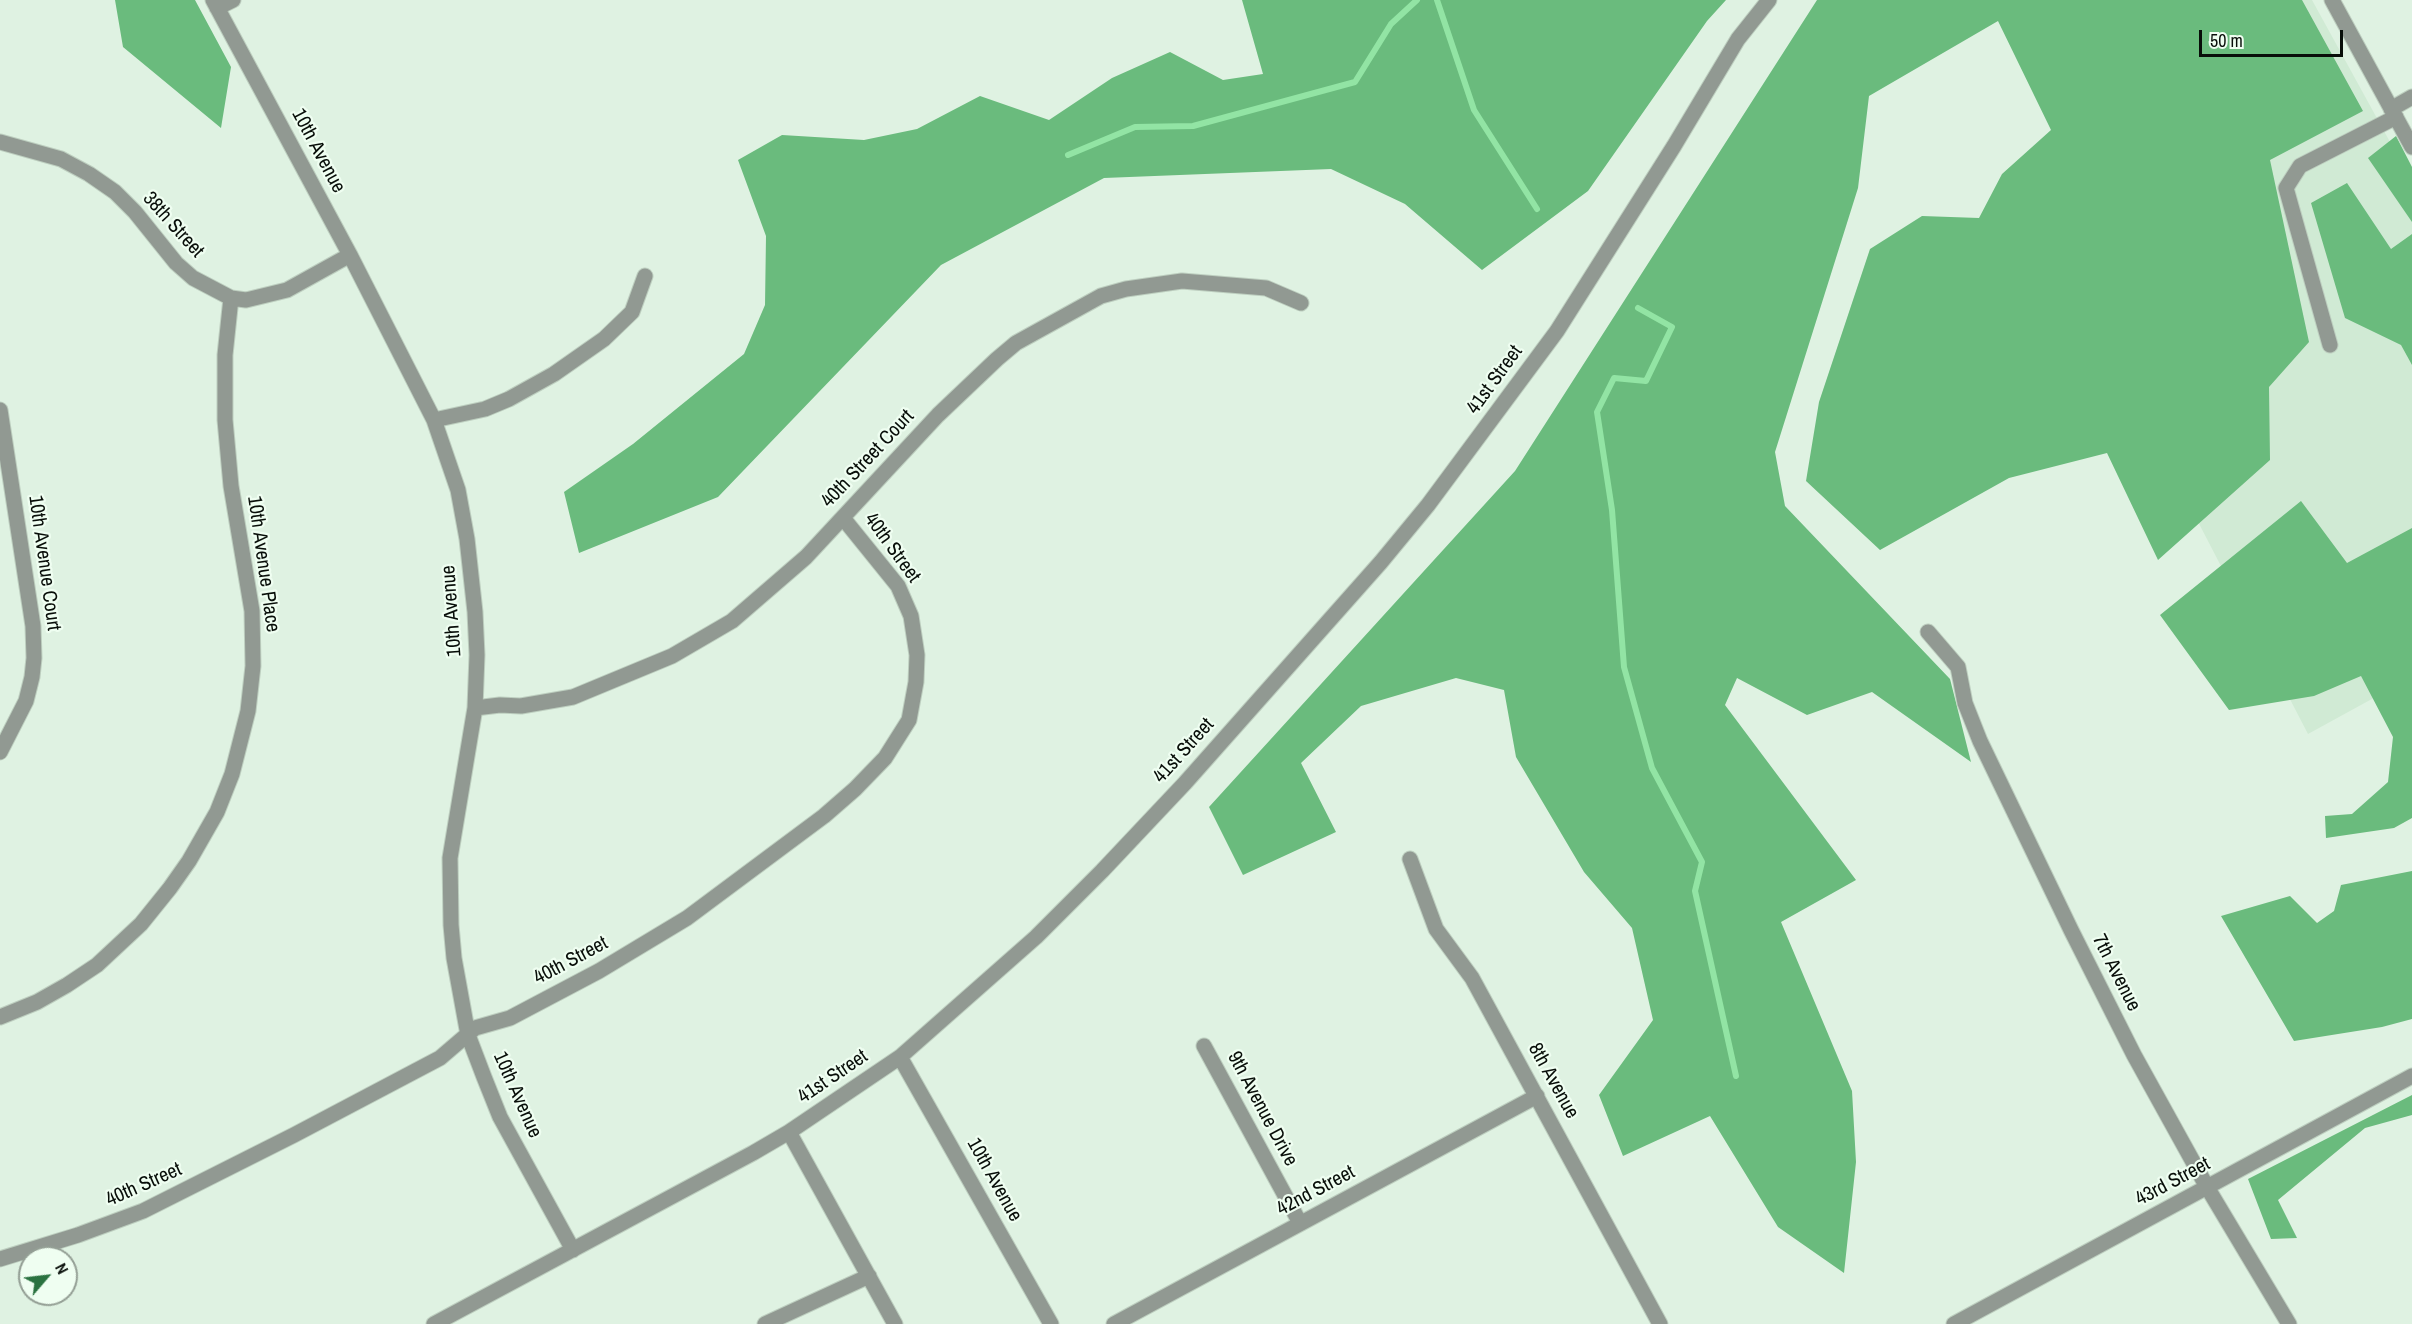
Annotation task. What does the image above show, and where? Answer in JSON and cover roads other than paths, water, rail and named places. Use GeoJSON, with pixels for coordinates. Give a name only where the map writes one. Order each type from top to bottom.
{"type":"FeatureCollection","features":[{"type":"Feature","properties":{"kind":"street"},"geometry":{"type":"LineString","coordinates":[[215,4],[233,0]]}},
{"type":"Feature","properties":{"kind":"street","name":"41st Street"},"geometry":{"type":"LineString","coordinates":[[434,1324],[753,1153],[789,1132],[900,1057],[1036,937],[1102,872],[1313,639],[1422,513],[1557,331],[1674,146],[1738,39],[1769,0]]}},
{"type":"Feature","properties":{"kind":"street"},"geometry":{"type":"LineString","coordinates":[[2332,0],[2412,147]]}},
{"type":"Feature","properties":{"kind":"street","name":"10th Avenue"},"geometry":{"type":"LineString","coordinates":[[215,4],[350,255],[434,420],[458,490],[467,539],[475,612],[475,708],[450,858],[454,958],[468,1035],[500,1117],[573,1250]]}},
{"type":"Feature","properties":{"kind":"street"},"geometry":{"type":"LineString","coordinates":[[2330,345],[2286,188],[2300,166],[2393,113],[2412,97]]}},
{"type":"Feature","properties":{"kind":"street","name":"38th Street"},"geometry":{"type":"LineString","coordinates":[[0,142],[61,159],[115,192],[135,212],[176,262],[193,278],[231,298]]}},
{"type":"Feature","properties":{"kind":"street"},"geometry":{"type":"LineString","coordinates":[[231,298],[246,300],[287,290],[350,255]]}},
{"type":"Feature","properties":{"kind":"street"},"geometry":{"type":"LineString","coordinates":[[434,420],[485,409],[509,399],[554,374],[604,339],[632,312],[645,276]]}},
{"type":"Feature","properties":{"kind":"street","name":"40th Street Court"},"geometry":{"type":"LineString","coordinates":[[475,708],[500,705],[521,706],[573,696],[672,656],[732,621],[806,557],[938,416],[997,359],[1016,344],[1101,296],[1126,289],[1182,281],[1266,288],[1301,303]]}},
{"type":"Feature","properties":{"kind":"street","name":"10th Avenue Place"},"geometry":{"type":"LineString","coordinates":[[0,1017],[68,985],[97,964],[141,924],[189,861],[217,812],[232,774],[248,711],[253,666],[252,611],[231,486],[225,420],[225,355],[231,298]]}},
{"type":"Feature","properties":{"kind":"street","name":"10th Avenue Court"},"geometry":{"type":"LineString","coordinates":[[0,410],[33,626],[34,658],[26,701],[0,752]]}},
{"type":"Feature","properties":{"kind":"street","name":"40th Street"},"geometry":{"type":"LineString","coordinates":[[0,1259],[78,1235],[143,1211],[440,1058],[475,1028],[510,1018],[599,971],[687,918],[824,816],[855,789],[885,758],[909,720],[917,655],[911,616],[898,586],[843,518]]}},
{"type":"Feature","properties":{"kind":"street","name":"7th Avenue"},"geometry":{"type":"LineString","coordinates":[[1928,632],[1958,667],[1965,703],[2008,801],[2134,1055],[2207,1187],[2289,1324]]}},
{"type":"Feature","properties":{"kind":"street","name":"8th Avenue"},"geometry":{"type":"LineString","coordinates":[[1410,859],[1436,929],[1472,978],[1660,1324]]}},
{"type":"Feature","properties":{"kind":"street","name":"9th Avenue Drive"},"geometry":{"type":"LineString","coordinates":[[1204,1046],[1300,1223]]}},
{"type":"Feature","properties":{"kind":"street","name":"10th Avenue"},"geometry":{"type":"LineString","coordinates":[[900,1057],[1051,1324]]}},
{"type":"Feature","properties":{"kind":"street","name":"43rd Street"},"geometry":{"type":"LineString","coordinates":[[1954,1324],[2412,1076]]}},
{"type":"Feature","properties":{"kind":"street","name":"42nd Street"},"geometry":{"type":"LineString","coordinates":[[1114,1324],[1537,1096]]}},
{"type":"Feature","properties":{"kind":"street"},"geometry":{"type":"LineString","coordinates":[[789,1132],[895,1324]]}},
{"type":"Feature","properties":{"kind":"street"},"geometry":{"type":"LineString","coordinates":[[765,1324],[869,1276]]}},
{"type":"Feature","properties":{"kind":"waterway"},"geometry":{"type":"LineString","coordinates":[[1068,155],[1135,127],[1193,126],[1355,82],[1391,24],[1417,0]]}},
{"type":"Feature","properties":{"kind":"waterway"},"geometry":{"type":"LineString","coordinates":[[1437,0],[1474,110],[1537,209]]}},
{"type":"Feature","properties":{"kind":"waterway"},"geometry":{"type":"LineString","coordinates":[[1638,308],[1672,327],[1646,381],[1614,378],[1597,412],[1612,510],[1624,667],[1652,768],[1702,862],[1695,891],[1736,1076]]}}]}
